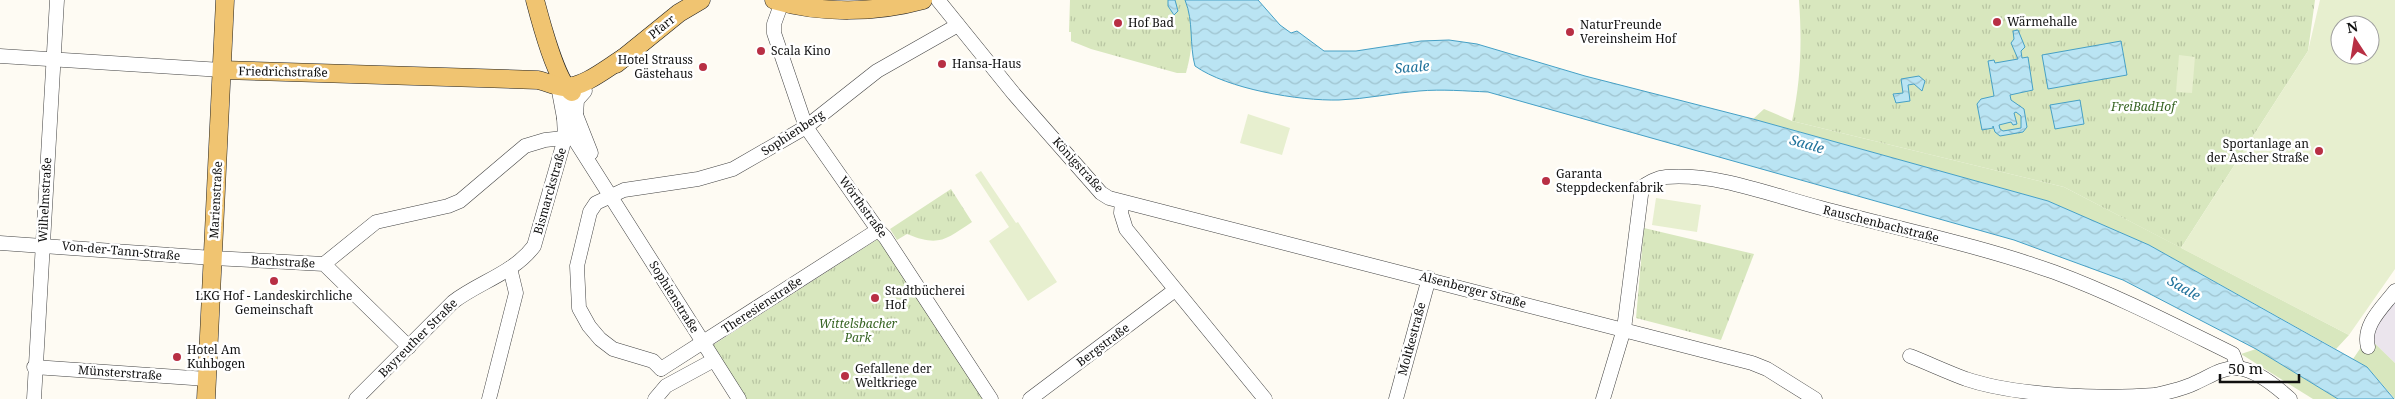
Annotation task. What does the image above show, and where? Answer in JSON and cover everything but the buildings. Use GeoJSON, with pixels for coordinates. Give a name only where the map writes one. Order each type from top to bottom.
{"type":"FeatureCollection","features":[{"type":"Feature","properties":{"kind":"main road","name":"Marienstraße"},"geometry":{"type":"LineString","coordinates":[[206,399],[225,0]]}},
{"type":"Feature","properties":{"kind":"main road"},"geometry":{"type":"LineString","coordinates":[[526,80],[546,71],[550,63],[550,48],[535,0]]}},
{"type":"Feature","properties":{"kind":"main road","name":"Pfarr"},"geometry":{"type":"LineString","coordinates":[[585,91],[679,13],[701,0]]}},
{"type":"Feature","properties":{"kind":"main road"},"geometry":{"type":"LineString","coordinates":[[778,1],[814,7],[859,10],[892,7],[923,0]]}},
{"type":"Feature","properties":{"kind":"main road","name":"Sophienstraße"},"geometry":{"type":"LineString","coordinates":[[550,48],[561,86]]}},
{"type":"Feature","properties":{"kind":"main road","name":"Pfarr"},"geometry":{"type":"LineString","coordinates":[[561,86],[581,82],[625,57]]}},
{"type":"Feature","properties":{"kind":"main road","name":"Friedrichstraße"},"geometry":{"type":"LineString","coordinates":[[222,70],[538,80],[561,86]]}},
{"type":"Feature","properties":{"kind":"main road"},"geometry":{"type":"LineString","coordinates":[[561,86],[572,92],[585,91]]}},
{"type":"Feature","properties":{"kind":"street","name":"Wilhelmstraße"},"geometry":{"type":"LineString","coordinates":[[34,399],[34,367],[57,0]]}},
{"type":"Feature","properties":{"kind":"street","name":"Königstraße"},"geometry":{"type":"LineString","coordinates":[[938,0],[1014,94],[1101,193],[1108,198],[1122,202]]}},
{"type":"Feature","properties":{"kind":"street","name":"Wörthstraße"},"geometry":{"type":"LineString","coordinates":[[778,1],[774,33],[806,127],[878,230],[886,237],[991,399]]}},
{"type":"Feature","properties":{"kind":"street","name":"Sophienberg"},"geometry":{"type":"LineString","coordinates":[[609,195],[624,190],[715,175],[732,169],[806,127],[877,71],[958,25]]}},
{"type":"Feature","properties":{"kind":"street","name":"Friedrichstraße"},"geometry":{"type":"LineString","coordinates":[[0,56],[222,70]]}},
{"type":"Feature","properties":{"kind":"street","name":"Sophienstraße"},"geometry":{"type":"LineString","coordinates":[[561,86],[570,117],[588,146],[609,195]]}},
{"type":"Feature","properties":{"kind":"street","name":"Pfarr"},"geometry":{"type":"LineString","coordinates":[[570,117],[577,100],[585,91]]}},
{"type":"Feature","properties":{"kind":"street","name":"Sophienstraße"},"geometry":{"type":"LineString","coordinates":[[570,117],[569,138],[609,195],[739,399]]}},
{"type":"Feature","properties":{"kind":"street"},"geometry":{"type":"LineString","coordinates":[[324,264],[376,222],[448,206],[460,201],[525,146],[545,140],[569,138],[584,140],[588,146]]}},
{"type":"Feature","properties":{"kind":"street","name":"Bismarckstraße"},"geometry":{"type":"LineString","coordinates":[[510,268],[524,259],[534,246],[569,138]]}},
{"type":"Feature","properties":{"kind":"street","name":"Rauschenbachstraße"},"geometry":{"type":"LineString","coordinates":[[1624,329],[1642,187],[1658,178],[1686,177],[1739,185],[1984,250],[2054,272],[2137,306],[2233,354],[2238,368]]}},
{"type":"Feature","properties":{"kind":"street"},"geometry":{"type":"LineString","coordinates":[[609,195],[596,203],[588,221],[577,266],[580,308],[595,332],[613,349],[653,361],[661,369],[666,386]]}},
{"type":"Feature","properties":{"kind":"street","name":"Alsenberger Straße"},"geometry":{"type":"LineString","coordinates":[[1122,202],[1429,278],[1752,363],[1798,394],[1815,399]]}},
{"type":"Feature","properties":{"kind":"street"},"geometry":{"type":"LineString","coordinates":[[1122,202],[1121,213],[1126,228],[1265,399]]}},
{"type":"Feature","properties":{"kind":"street","name":"Theresienstraße"},"geometry":{"type":"LineString","coordinates":[[661,369],[878,230]]}},
{"type":"Feature","properties":{"kind":"street","name":"Von-der-Tann-Straße"},"geometry":{"type":"LineString","coordinates":[[0,243],[213,258]]}},
{"type":"Feature","properties":{"kind":"street","name":"Bachstraße"},"geometry":{"type":"LineString","coordinates":[[213,258],[324,264],[409,347]]}},
{"type":"Feature","properties":{"kind":"street"},"geometry":{"type":"LineString","coordinates":[[489,399],[516,293],[510,268]]}},
{"type":"Feature","properties":{"kind":"street","name":"Bayreuther Straße"},"geometry":{"type":"LineString","coordinates":[[356,399],[465,292],[510,268]]}},
{"type":"Feature","properties":{"kind":"street","name":"Moltkestraße"},"geometry":{"type":"LineString","coordinates":[[1396,399],[1429,278]]}},
{"type":"Feature","properties":{"kind":"street","name":"Bergstraße"},"geometry":{"type":"LineString","coordinates":[[1030,399],[1175,290]]}},
{"type":"Feature","properties":{"kind":"street"},"geometry":{"type":"LineString","coordinates":[[2368,347],[2365,337],[2368,328],[2395,291]]}},
{"type":"Feature","properties":{"kind":"street"},"geometry":{"type":"LineString","coordinates":[[1603,399],[1624,329]]}},
{"type":"Feature","properties":{"kind":"street"},"geometry":{"type":"LineString","coordinates":[[1910,356],[2000,393],[2135,398],[2178,390],[2211,374],[2238,368],[2252,372],[2290,399]]}},
{"type":"Feature","properties":{"kind":"street"},"geometry":{"type":"LineString","coordinates":[[655,399],[666,386],[714,360]]}},
{"type":"Feature","properties":{"kind":"street","name":"Münsterstraße"},"geometry":{"type":"LineString","coordinates":[[34,367],[207,379]]}},
{"type":"Feature","properties":{"kind":"shaded area"},"geometry":{"type":"Polygon","coordinates":[[[2395,296],[2395,363],[2368,337],[2395,296]]]}},
{"type":"Feature","properties":{"kind":"green space"},"geometry":{"type":"Polygon","coordinates":[[[1070,0],[1185,0],[1192,27],[1190,55],[1186,73],[1177,73],[1091,49],[1071,41],[1071,32],[1069,32],[1070,0]]]}},
{"type":"Feature","properties":{"kind":"green space","name":"FreiBadHof"},"geometry":{"type":"Polygon","coordinates":[[[1799,0],[2315,0],[2308,51],[2181,248],[2064,187],[1792,121],[1800,61],[1799,0]]]}},
{"type":"Feature","properties":{"kind":"green space","name":"Sportanlage an der Ascher Straße"},"geometry":{"type":"Polygon","coordinates":[[[2320,0],[2395,0],[2395,269],[2349,335],[2181,248],[2308,51],[2320,0]]]}},
{"type":"Feature","properties":{"kind":"green space"},"geometry":{"type":"Polygon","coordinates":[[[2179,55],[2195,57],[2192,93],[2176,92],[2179,55]]]}},
{"type":"Feature","properties":{"kind":"green space"},"geometry":{"type":"Polygon","coordinates":[[[1764,109],[1792,121],[2064,187],[2349,335],[2336,349],[2149,245],[2048,201],[1753,119],[1764,109]]]}},
{"type":"Feature","properties":{"kind":"green space"},"geometry":{"type":"Polygon","coordinates":[[[1248,114],[1290,128],[1282,155],[1240,143],[1248,114]]]}},
{"type":"Feature","properties":{"kind":"green space"},"geometry":{"type":"Polygon","coordinates":[[[981,171],[1016,223],[1018,222],[1057,282],[1028,301],[989,241],[1009,227],[975,175],[981,171]]]}},
{"type":"Feature","properties":{"kind":"green space"},"geometry":{"type":"Polygon","coordinates":[[[951,189],[972,222],[941,240],[927,240],[907,234],[897,240],[890,229],[951,189]]]}},
{"type":"Feature","properties":{"kind":"green space"},"geometry":{"type":"Polygon","coordinates":[[[1656,198],[1701,205],[1697,232],[1652,225],[1656,198]]]}},
{"type":"Feature","properties":{"kind":"green space"},"geometry":{"type":"Polygon","coordinates":[[[1644,228],[1754,254],[1721,340],[1636,318],[1644,228]]]}},
{"type":"Feature","properties":{"kind":"green space","name":"Wittelsbacher Park"},"geometry":{"type":"Polygon","coordinates":[[[878,239],[983,399],[746,399],[710,347],[878,239]]]}},
{"type":"Feature","properties":{"kind":"green space"},"geometry":{"type":"Polygon","coordinates":[[[2368,337],[2395,363],[2395,399],[2367,367],[2353,359],[2368,337]]]}},
{"type":"Feature","properties":{"kind":"green space"},"geometry":{"type":"Polygon","coordinates":[[[2256,349],[2338,399],[2313,399],[2241,354],[2256,349]]]}},
{"type":"Feature","properties":{"kind":"water"},"geometry":{"type":"Polygon","coordinates":[[[1168,0],[1175,0],[1178,11],[1174,15],[1168,6],[1168,0]]]}},
{"type":"Feature","properties":{"kind":"water","name":"Saale"},"geometry":{"type":"Polygon","coordinates":[[[1185,0],[1258,0],[1280,25],[1291,33],[1297,31],[1324,51],[1356,51],[1421,41],[1449,40],[1477,44],[1585,76],[1753,119],[2048,201],[2149,245],[2367,367],[2394,399],[2338,399],[2256,349],[2123,280],[2014,240],[1488,92],[1428,90],[1339,100],[1323,100],[1284,96],[1225,81],[1195,66],[1190,16],[1185,0]]]}},
{"type":"Feature","properties":{"kind":"water"},"geometry":{"type":"Polygon","coordinates":[[[2018,30],[2025,47],[2021,51],[2022,58],[2028,57],[2033,90],[2010,95],[2011,100],[2024,109],[2027,127],[2023,132],[2000,136],[1995,132],[1993,126],[1993,128],[1982,130],[1977,104],[1981,99],[1994,96],[1988,61],[1994,60],[1995,63],[2018,59],[2011,43],[2014,39],[2013,31],[2018,30]],[[2016,112],[2014,113],[2017,124],[2013,125],[2011,122],[1999,125],[2000,129],[2003,131],[2021,128],[2021,116],[2016,112]]]}},
{"type":"Feature","properties":{"kind":"water"},"geometry":{"type":"Polygon","coordinates":[[[2121,41],[2127,75],[2048,89],[2042,55],[2121,41]]]}},
{"type":"Feature","properties":{"kind":"water"},"geometry":{"type":"Polygon","coordinates":[[[1919,76],[1925,81],[1922,91],[1914,84],[1908,85],[1910,101],[1896,103],[1893,94],[1903,93],[1901,79],[1919,76]]]}},
{"type":"Feature","properties":{"kind":"water"},"geometry":{"type":"Polygon","coordinates":[[[2080,100],[2084,124],[2055,129],[2050,105],[2080,100]]]}},
{"type":"Feature","properties":{"kind":"place","name":"Wärmehalle"},"geometry":{"type":"Point","coordinates":[1997,22]}},
{"type":"Feature","properties":{"kind":"place","name":"Hof Bad"},"geometry":{"type":"Point","coordinates":[1118,23]}},
{"type":"Feature","properties":{"kind":"place","name":"NaturFreunde Vereinsheim Hof"},"geometry":{"type":"Point","coordinates":[1570,32]}},
{"type":"Feature","properties":{"kind":"place","name":"Scala Kino"},"geometry":{"type":"Point","coordinates":[761,51]}},
{"type":"Feature","properties":{"kind":"place","name":"Hansa-Haus"},"geometry":{"type":"Point","coordinates":[942,64]}},
{"type":"Feature","properties":{"kind":"place","name":"Hotel Strauss Gästehaus"},"geometry":{"type":"Point","coordinates":[703,67]}},
{"type":"Feature","properties":{"kind":"place","name":"Sportanlage an der Ascher Straße"},"geometry":{"type":"Point","coordinates":[2319,151]}},
{"type":"Feature","properties":{"kind":"place","name":"Garanta Steppdeckenfabrik"},"geometry":{"type":"Point","coordinates":[1546,181]}},
{"type":"Feature","properties":{"kind":"place","name":"LKG Hof - Landeskirchliche Gemeinschaft"},"geometry":{"type":"Point","coordinates":[274,281]}},
{"type":"Feature","properties":{"kind":"place","name":"Stadtbücherei Hof"},"geometry":{"type":"Point","coordinates":[875,298]}},
{"type":"Feature","properties":{"kind":"place","name":"Hotel Am Kuhbogen"},"geometry":{"type":"Point","coordinates":[177,357]}},
{"type":"Feature","properties":{"kind":"place","name":"Gefallene der Weltkriege"},"geometry":{"type":"Point","coordinates":[845,376]}}]}
